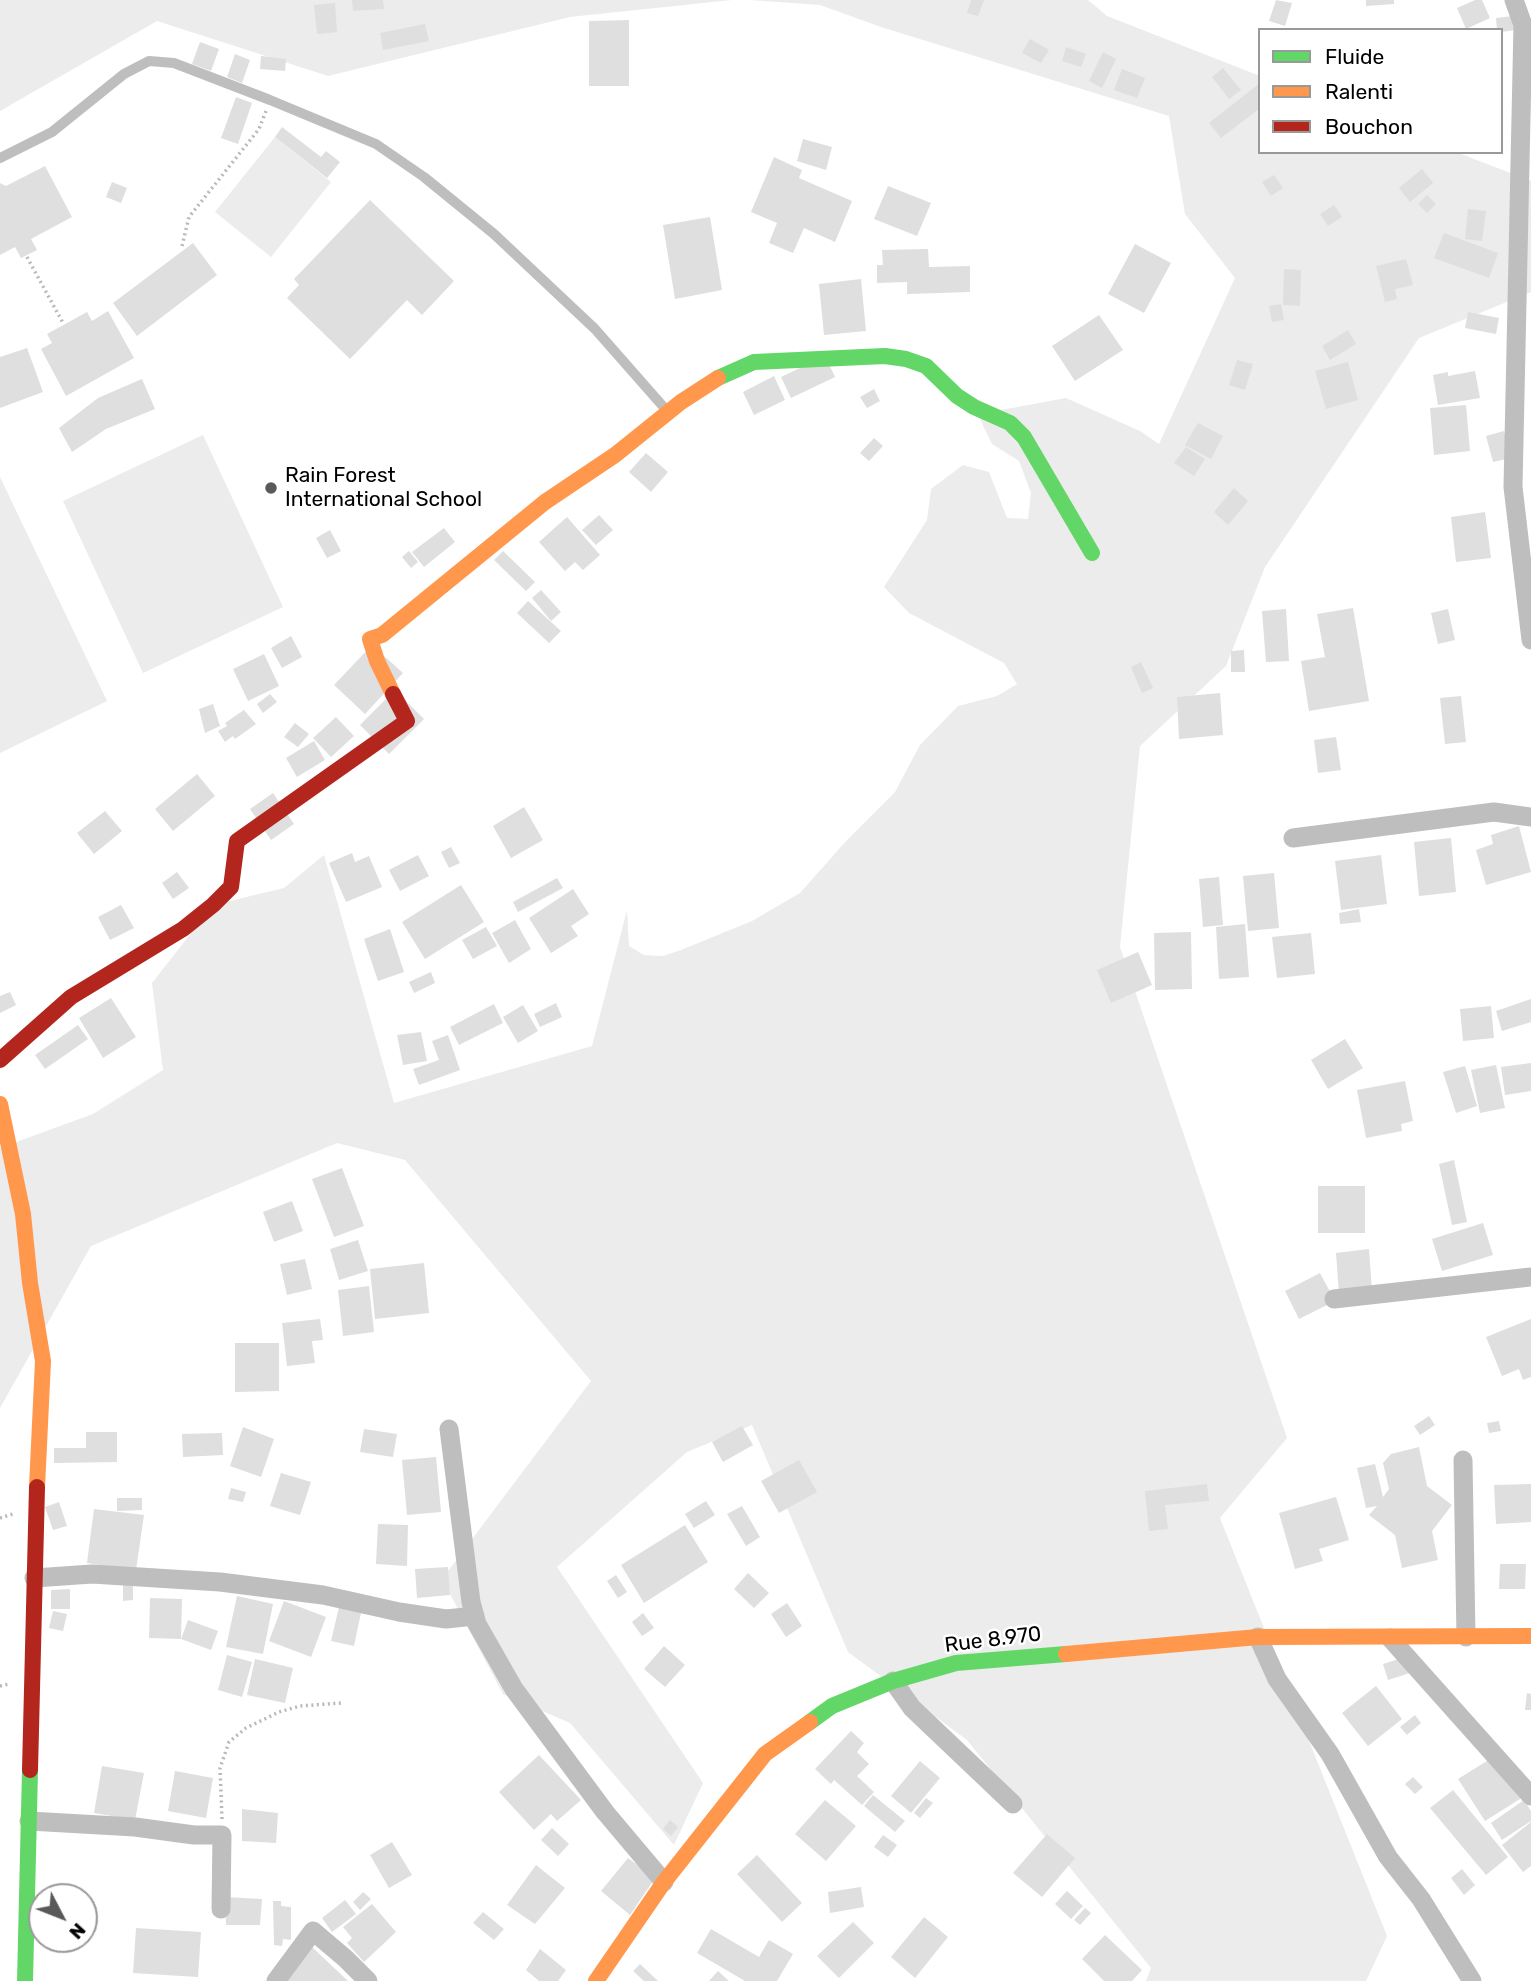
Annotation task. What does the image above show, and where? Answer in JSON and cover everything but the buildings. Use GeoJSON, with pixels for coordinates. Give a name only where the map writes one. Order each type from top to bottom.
{"type":"FeatureCollection","features":[{"type":"Feature","properties":{"kind":"street"},"geometry":{"type":"LineString","coordinates":[[1514,0],[1527,23],[1513,487],[1531,639]]}},
{"type":"Feature","properties":{"kind":"street"},"geometry":{"type":"LineString","coordinates":[[0,1060],[71,997],[183,929],[232,887],[237,841],[407,722],[376,661],[370,639],[382,635],[518,523],[615,455],[668,412],[707,384],[754,362],[885,356],[926,366],[957,396],[1010,423],[1024,437],[1055,485],[1092,553]]}},
{"type":"Feature","properties":{"kind":"street"},"geometry":{"type":"LineString","coordinates":[[1293,838],[1494,812],[1531,817]]}},
{"type":"Feature","properties":{"kind":"street"},"geometry":{"type":"LineString","coordinates":[[0,1104],[23,1214],[30,1283],[43,1361],[34,1578],[25,1981]]}},
{"type":"Feature","properties":{"kind":"street"},"geometry":{"type":"LineString","coordinates":[[1334,1299],[1531,1277]]}},
{"type":"Feature","properties":{"kind":"street"},"geometry":{"type":"LineString","coordinates":[[449,1429],[475,1616],[514,1689],[605,1812],[664,1882]]}},
{"type":"Feature","properties":{"kind":"street"},"geometry":{"type":"LineString","coordinates":[[1463,1460],[1466,1637]]}},
{"type":"Feature","properties":{"kind":"street"},"geometry":{"type":"LineString","coordinates":[[34,1578],[104,1575],[220,1582],[323,1595],[399,1612],[446,1619],[475,1616]]}},
{"type":"Feature","properties":{"kind":"street","name":"Rue 8.970"},"geometry":{"type":"LineString","coordinates":[[596,1981],[664,1882],[765,1754],[832,1706],[893,1681],[956,1662],[1258,1637],[1531,1636]]}},
{"type":"Feature","properties":{"kind":"street"},"geometry":{"type":"LineString","coordinates":[[1258,1637],[1277,1679],[1330,1755],[1388,1857],[1421,1899],[1472,1981]]}},
{"type":"Feature","properties":{"kind":"street"},"geometry":{"type":"LineString","coordinates":[[1390,1638],[1531,1796]]}},
{"type":"Feature","properties":{"kind":"street"},"geometry":{"type":"LineString","coordinates":[[893,1681],[912,1708],[1013,1804]]}},
{"type":"Feature","properties":{"kind":"street"},"geometry":{"type":"LineString","coordinates":[[29,1821],[222,1835],[221,1909]]}},
{"type":"Feature","properties":{"kind":"street"},"geometry":{"type":"LineString","coordinates":[[276,1981],[313,1931],[368,1981]]}},
{"type":"Feature","properties":{"kind":"lane"},"geometry":{"type":"LineString","coordinates":[[0,158],[52,132],[124,74],[149,61],[174,63],[376,144],[424,177],[494,234],[595,329],[668,412]]}},
{"type":"Feature","properties":{"kind":"path"},"geometry":{"type":"LineString","coordinates":[[182,246],[189,217],[259,129],[271,100]]}},
{"type":"Feature","properties":{"kind":"path"},"geometry":{"type":"LineString","coordinates":[[27,257],[63,323]]}},
{"type":"Feature","properties":{"kind":"path"},"geometry":{"type":"LineString","coordinates":[[222,1835],[220,1768],[229,1742],[246,1728],[279,1712],[300,1706],[341,1703]]}},
{"type":"Feature","properties":{"kind":"shaded area"},"geometry":{"type":"Polygon","coordinates":[[[0,0],[732,0],[570,17],[328,76],[157,21],[0,111],[0,0]]]}},
{"type":"Feature","properties":{"kind":"shaded area"},"geometry":{"type":"Polygon","coordinates":[[[750,0],[1088,0],[1107,16],[1258,75],[1258,154],[1461,154],[1531,181],[1531,292],[1419,338],[1265,567],[1226,666],[1140,746],[1120,947],[1287,1438],[1220,1518],[1387,1936],[1366,1981],[1146,1981],[1151,1968],[967,1740],[848,1652],[752,1425],[687,1452],[557,1567],[703,1783],[674,1845],[570,1723],[503,1694],[442,1579],[591,1381],[405,1160],[337,1143],[91,1246],[0,1408],[0,1148],[93,1114],[163,1070],[152,983],[213,905],[284,888],[324,855],[394,1103],[592,1046],[627,910],[629,946],[644,955],[663,956],[752,921],[800,893],[895,792],[920,745],[958,706],[997,696],[1017,684],[1004,663],[909,613],[884,587],[927,520],[931,489],[963,465],[989,472],[1007,518],[1028,519],[1031,493],[1019,461],[992,444],[974,407],[990,412],[1066,398],[1140,431],[1159,444],[1235,278],[1185,214],[1169,116],[881,27],[820,5],[750,0]]]}},
{"type":"Feature","properties":{"kind":"shaded area"},"geometry":{"type":"Polygon","coordinates":[[[275,137],[331,182],[271,257],[215,212],[275,137]]]}},
{"type":"Feature","properties":{"kind":"shaded area"},"geometry":{"type":"Polygon","coordinates":[[[203,435],[283,607],[143,673],[63,501],[203,435]]]}},
{"type":"Feature","properties":{"kind":"shaded area"},"geometry":{"type":"Polygon","coordinates":[[[0,477],[107,701],[0,753],[0,477]]]}},
{"type":"Feature","properties":{"kind":"traffic: fast"},"geometry":{"type":"LineString","coordinates":[[718,378],[754,362],[885,356],[926,366],[957,396],[1010,423],[1024,437],[1092,553]]}},
{"type":"Feature","properties":{"kind":"traffic: fast"},"geometry":{"type":"LineString","coordinates":[[810,1722],[832,1706],[893,1681],[956,1663],[1066,1654]]}},
{"type":"Feature","properties":{"kind":"traffic: fast"},"geometry":{"type":"LineString","coordinates":[[25,1981],[30,1770]]}},
{"type":"Feature","properties":{"kind":"traffic: slow"},"geometry":{"type":"LineString","coordinates":[[393,694],[370,639],[382,635],[545,502],[615,455],[681,402],[718,378]]}},
{"type":"Feature","properties":{"kind":"traffic: slow"},"geometry":{"type":"LineString","coordinates":[[0,1104],[23,1214],[30,1283],[43,1361],[37,1487]]}},
{"type":"Feature","properties":{"kind":"traffic: slow"},"geometry":{"type":"LineString","coordinates":[[1066,1654],[1258,1637],[1531,1636]]}},
{"type":"Feature","properties":{"kind":"traffic: slow"},"geometry":{"type":"LineString","coordinates":[[596,1981],[664,1882],[765,1754],[810,1722]]}},
{"type":"Feature","properties":{"kind":"traffic: jam"},"geometry":{"type":"LineString","coordinates":[[0,1060],[71,997],[183,929],[213,905],[231,887],[237,841],[407,721],[393,694]]}},
{"type":"Feature","properties":{"kind":"traffic: jam"},"geometry":{"type":"LineString","coordinates":[[30,1770],[37,1487]]}},
{"type":"Feature","properties":{"kind":"place","name":"Rain Forest International School"},"geometry":{"type":"Point","coordinates":[271,488]}}]}
